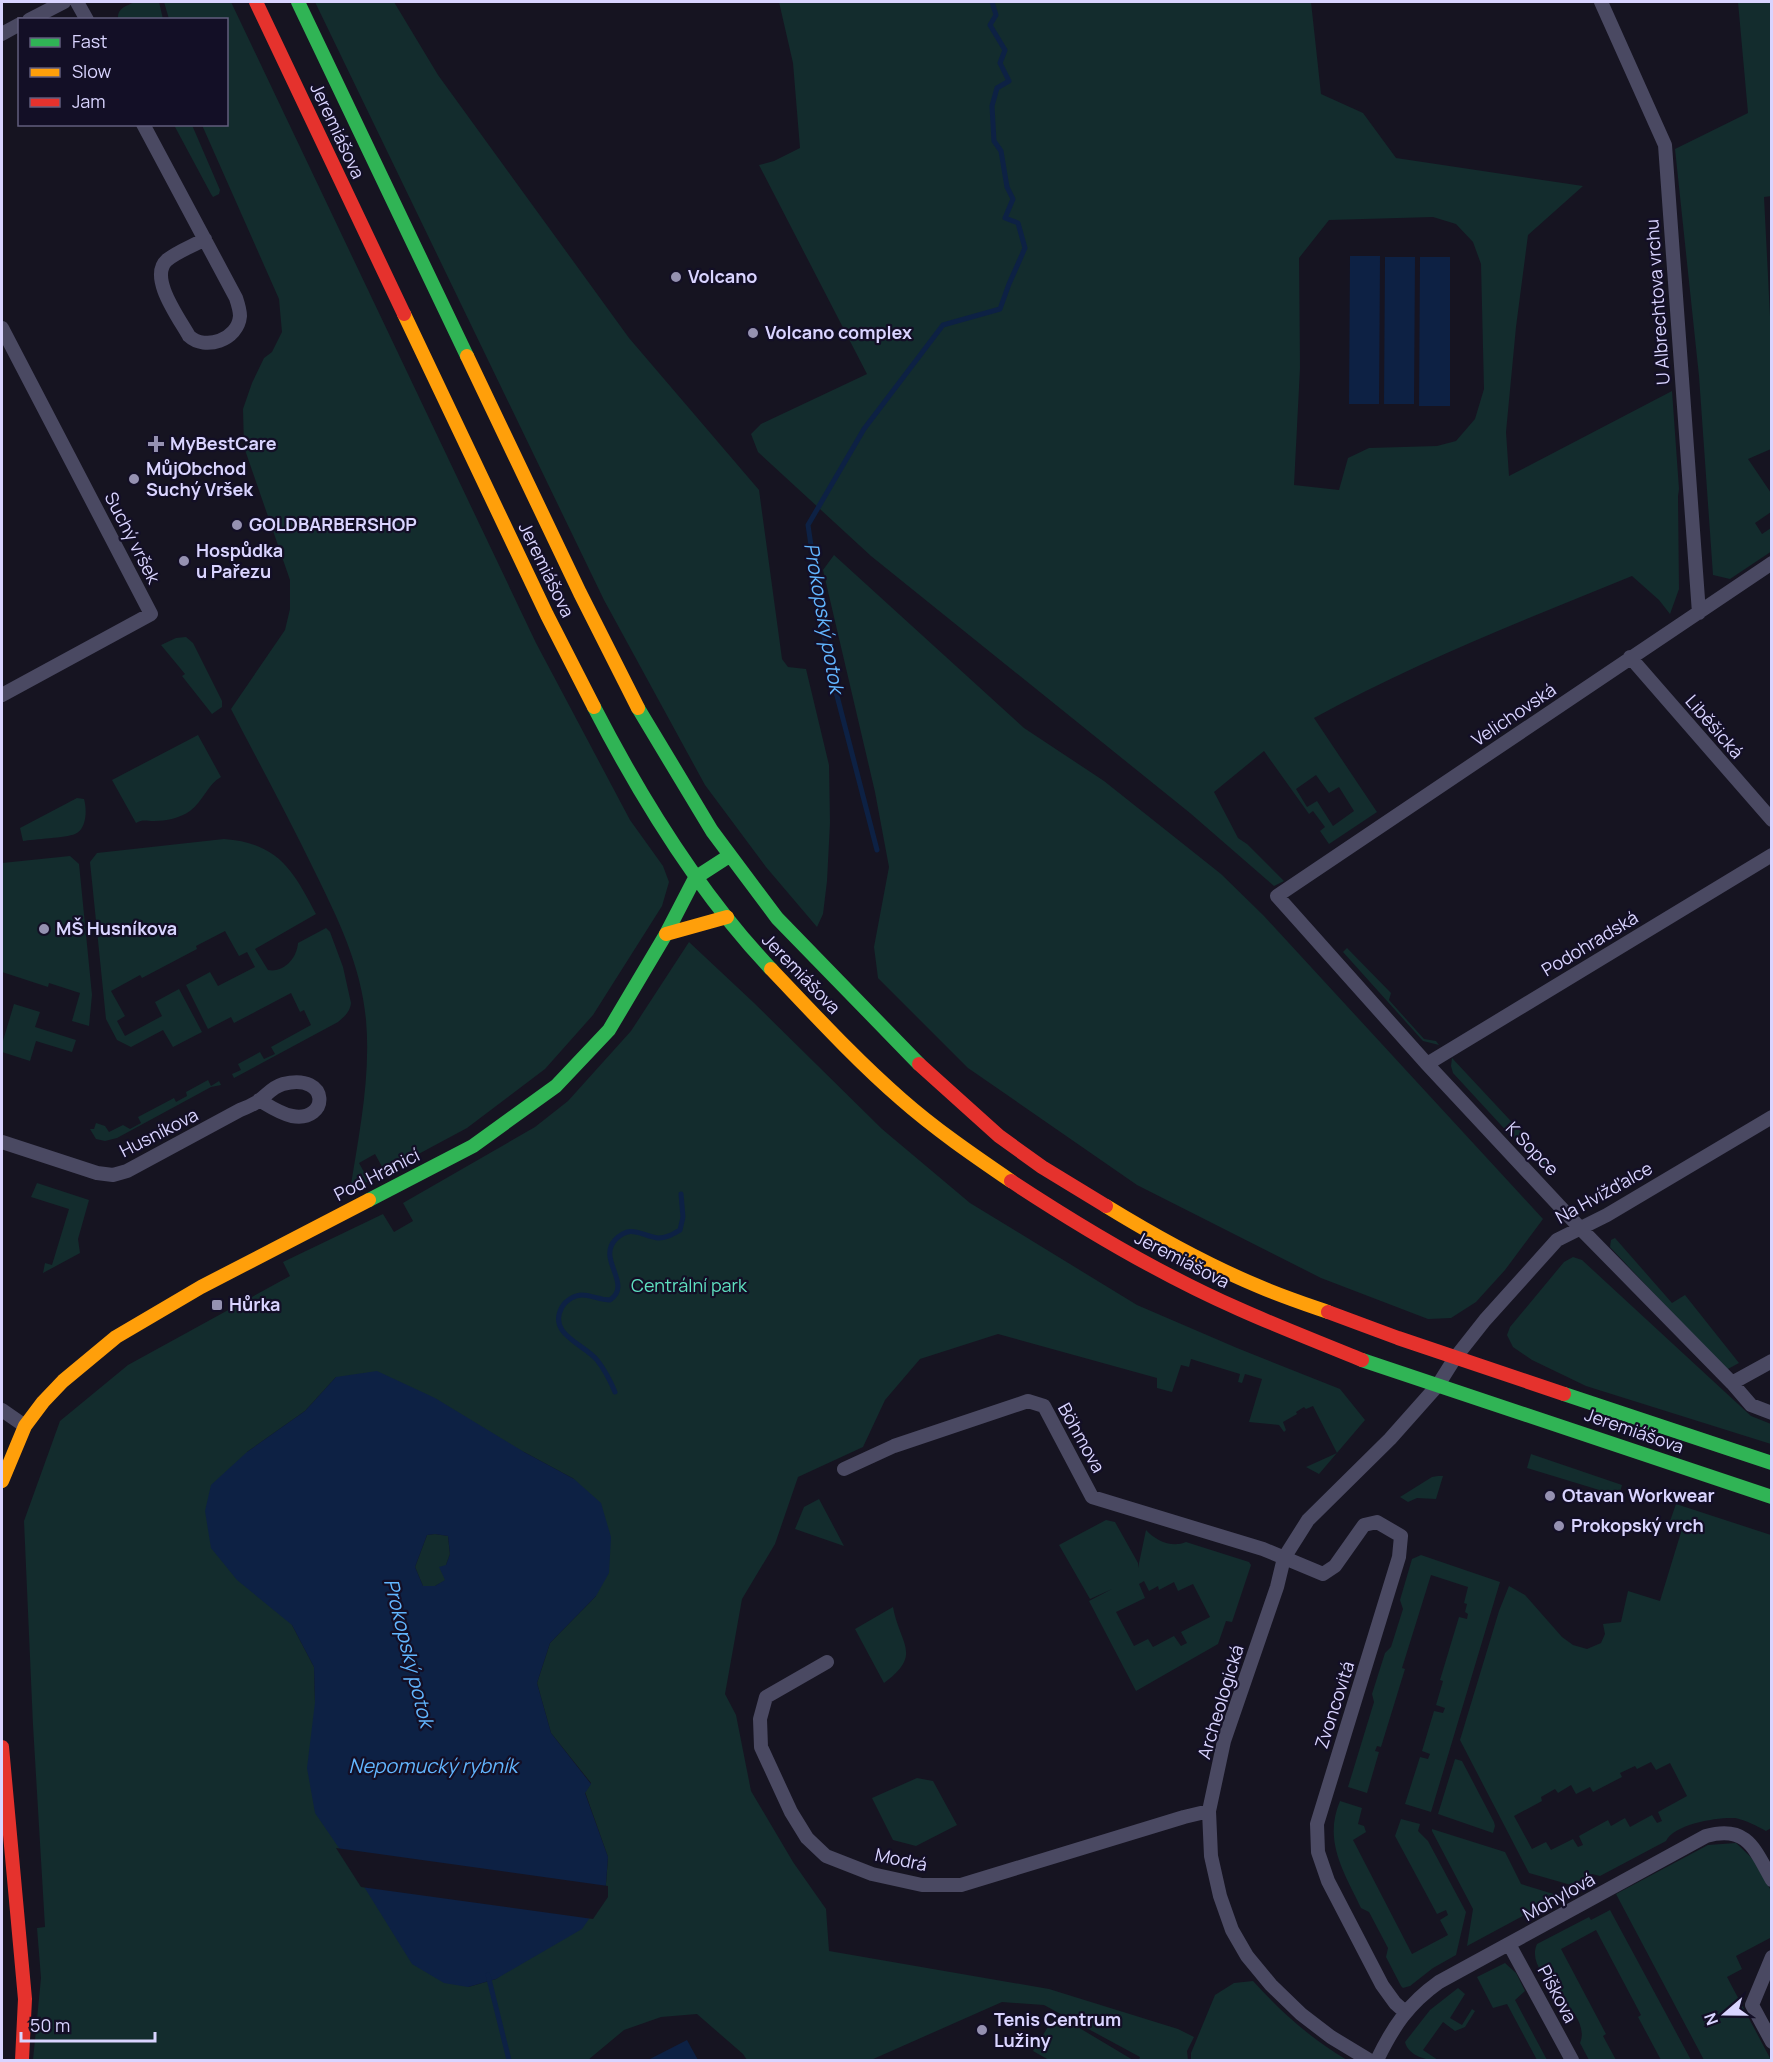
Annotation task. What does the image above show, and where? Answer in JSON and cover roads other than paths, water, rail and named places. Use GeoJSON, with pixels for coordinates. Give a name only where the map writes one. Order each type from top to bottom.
{"type":"FeatureCollection","features":[{"type":"Feature","properties":{"kind":"main road","name":"Jeremiášova"},"geometry":{"type":"LineString","coordinates":[[256,2],[547,615],[615,748],[695,878],[749,946],[826,1027],[901,1099],[989,1166],[1081,1227],[1161,1271],[1238,1309],[1372,1364],[1772,1497]]}},
{"type":"Feature","properties":{"kind":"main road","name":"Jeremiášova"},"geometry":{"type":"LineString","coordinates":[[298,2],[580,593],[644,720],[729,856],[777,918],[929,1074],[999,1136],[1025,1154],[1157,1238],[1260,1287],[1455,1358],[1772,1463]]}},
{"type":"Feature","properties":{"kind":"main road","name":"Pod Hranicí"},"geometry":{"type":"LineString","coordinates":[[2,1481],[25,1426],[63,1381],[116,1337],[201,1287],[473,1146],[556,1086],[609,1030],[666,934],[695,878],[729,856]]}},
{"type":"Feature","properties":{"kind":"main road"},"geometry":{"type":"LineString","coordinates":[[666,934],[727,917]]}},
{"type":"Feature","properties":{"kind":"main road"},"geometry":{"type":"LineString","coordinates":[[2,1747],[8,1874],[25,1999],[22,2061]]}},
{"type":"Feature","properties":{"kind":"street"},"geometry":{"type":"LineString","coordinates":[[33,18],[64,2]]}},
{"type":"Feature","properties":{"kind":"street"},"geometry":{"type":"LineString","coordinates":[[77,2],[86,18]]}},
{"type":"Feature","properties":{"kind":"street","name":"U Albrechtova vrchu"},"geometry":{"type":"LineString","coordinates":[[1600,2],[1665,145],[1700,612]]}},
{"type":"Feature","properties":{"kind":"street"},"geometry":{"type":"LineString","coordinates":[[2,34],[18,25]]}},
{"type":"Feature","properties":{"kind":"street"},"geometry":{"type":"LineString","coordinates":[[144,126],[205,239],[236,298],[240,315],[238,324],[227,336],[208,344],[195,341],[189,336],[164,290],[160,273],[167,260],[205,239]]}},
{"type":"Feature","properties":{"kind":"street","name":"Suchý vršek"},"geometry":{"type":"LineString","coordinates":[[2,328],[151,614],[2,695]]}},
{"type":"Feature","properties":{"kind":"street","name":"Velichovská"},"geometry":{"type":"LineString","coordinates":[[1277,896],[1772,563]]}},
{"type":"Feature","properties":{"kind":"street","name":"Liběšická"},"geometry":{"type":"LineString","coordinates":[[1630,657],[1772,820]]}},
{"type":"Feature","properties":{"kind":"street","name":"Podohradská"},"geometry":{"type":"LineString","coordinates":[[1427,1064],[1772,855]]}},
{"type":"Feature","properties":{"kind":"street","name":"K Sopce"},"geometry":{"type":"LineString","coordinates":[[1277,896],[1427,1064],[1580,1228],[1751,1405],[1772,1413]]}},
{"type":"Feature","properties":{"kind":"street","name":"Husníkova"},"geometry":{"type":"LineString","coordinates":[[2,1142],[97,1173],[112,1175],[127,1171],[259,1100]]}},
{"type":"Feature","properties":{"kind":"street","name":"Na Hvížďalce"},"geometry":{"type":"LineString","coordinates":[[1455,1358],[1485,1320],[1557,1240],[1607,1215],[1772,1117]]}},
{"type":"Feature","properties":{"kind":"street","name":"Archeologická"},"geometry":{"type":"LineString","coordinates":[[1369,2061],[1331,2037],[1301,2014],[1270,1985],[1247,1956],[1232,1930],[1220,1896],[1211,1856],[1209,1811],[1224,1741],[1277,1587],[1284,1558],[1308,1520],[1390,1439],[1438,1385],[1455,1358]]}},
{"type":"Feature","properties":{"kind":"street"},"geometry":{"type":"LineString","coordinates":[[1732,1383],[1772,1361]]}},
{"type":"Feature","properties":{"kind":"street","name":"Böhmova"},"geometry":{"type":"LineString","coordinates":[[844,1469],[900,1443],[1028,1401],[1044,1406],[1092,1497],[1263,1549],[1284,1558]]}},
{"type":"Feature","properties":{"kind":"street"},"geometry":{"type":"LineString","coordinates":[[2,1410],[25,1426]]}},
{"type":"Feature","properties":{"kind":"street","name":"Zvoncovitá"},"geometry":{"type":"LineString","coordinates":[[1284,1558],[1323,1574],[1335,1566],[1364,1525],[1377,1522],[1401,1536],[1399,1557],[1317,1824],[1318,1852],[1328,1881],[1382,1985],[1405,2012]]}},
{"type":"Feature","properties":{"kind":"street","name":"Modrá"},"geometry":{"type":"LineString","coordinates":[[827,1662],[766,1697],[760,1719],[761,1747],[791,1812],[807,1838],[826,1856],[872,1874],[922,1885],[961,1885],[1209,1811]]}},
{"type":"Feature","properties":{"kind":"street","name":"Mohylová"},"geometry":{"type":"LineString","coordinates":[[1377,2061],[1405,2012],[1421,1995],[1439,1982],[1706,1836],[1720,1833],[1734,1834],[1745,1839],[1753,1845],[1772,1880]]}},
{"type":"Feature","properties":{"kind":"street","name":"Píškova"},"geometry":{"type":"LineString","coordinates":[[1509,1944],[1572,2061]]}},
{"type":"Feature","properties":{"kind":"street"},"geometry":{"type":"LineString","coordinates":[[1772,1957],[1752,2005],[1772,2042]]}},
{"type":"Feature","properties":{"kind":"water"},"geometry":{"type":"Polygon","coordinates":[[[1350,256],[1380,256],[1379,404],[1349,404],[1350,256]]]}},
{"type":"Feature","properties":{"kind":"water"},"geometry":{"type":"Polygon","coordinates":[[[1385,257],[1415,257],[1414,404],[1384,404],[1385,257]]]}},
{"type":"Feature","properties":{"kind":"water"},"geometry":{"type":"Polygon","coordinates":[[[1420,257],[1450,257],[1450,406],[1419,406],[1420,257]]]}},
{"type":"Feature","properties":{"kind":"water","name":"Nepomucký rybník"},"geometry":{"type":"Polygon","coordinates":[[[377,1371],[435,1398],[524,1452],[574,1479],[601,1503],[611,1537],[609,1573],[596,1596],[550,1643],[537,1683],[551,1733],[591,1784],[585,1793],[608,1857],[605,1896],[582,1929],[496,1979],[468,1987],[444,1983],[412,1964],[350,1864],[315,1813],[307,1768],[315,1702],[314,1667],[292,1625],[237,1580],[211,1548],[205,1511],[211,1485],[247,1452],[305,1411],[336,1377],[377,1371]],[[427,1535],[415,1567],[423,1586],[435,1586],[445,1580],[439,1567],[446,1565],[450,1554],[448,1536],[427,1535]]]}},
{"type":"Feature","properties":{"kind":"water"},"geometry":{"type":"Polygon","coordinates":[[[687,2040],[698,2060],[648,2060],[687,2040]]]}},
{"type":"Feature","properties":{"kind":"waterway","name":"Prokopský potok"},"geometry":{"type":"LineString","coordinates":[[877,850],[828,661],[808,525],[864,429],[943,325],[1000,309],[1025,248],[1018,223],[1005,218],[1013,199],[1007,187],[1001,151],[994,141],[992,106],[997,88],[1009,81],[1000,63],[1005,50],[990,25],[996,15],[992,2]]}},
{"type":"Feature","properties":{"kind":"waterway"},"geometry":{"type":"LineString","coordinates":[[615,1392],[597,1360],[563,1331],[559,1324],[559,1316],[564,1304],[579,1295],[610,1300],[616,1294],[618,1287],[610,1256],[615,1240],[631,1231],[661,1238],[680,1230],[683,1217],[681,1194]]}},
{"type":"Feature","properties":{"kind":"waterway","name":"Prokopský potok"},"geometry":{"type":"LineString","coordinates":[[488,1975],[509,2060]]}},
{"type":"Feature","properties":{"kind":"place","name":"Volcano"},"geometry":{"type":"Point","coordinates":[676,277]}},
{"type":"Feature","properties":{"kind":"place","name":"Volcano complex"},"geometry":{"type":"Point","coordinates":[753,333]}},
{"type":"Feature","properties":{"kind":"place","name":"MyBestCare"},"geometry":{"type":"Point","coordinates":[156,444]}},
{"type":"Feature","properties":{"kind":"place","name":"MůjObchod Suchý Vršek"},"geometry":{"type":"Point","coordinates":[134,479]}},
{"type":"Feature","properties":{"kind":"place","name":"GOLDBARBERSHOP"},"geometry":{"type":"Point","coordinates":[237,525]}},
{"type":"Feature","properties":{"kind":"place","name":"Hospůdka u Pařezu"},"geometry":{"type":"Point","coordinates":[184,561]}},
{"type":"Feature","properties":{"kind":"place","name":"MŠ Husníkova"},"geometry":{"type":"Point","coordinates":[44,929]}},
{"type":"Feature","properties":{"kind":"place","name":"Hůrka"},"geometry":{"type":"Point","coordinates":[217,1305]}},
{"type":"Feature","properties":{"kind":"place","name":"Otavan Workwear"},"geometry":{"type":"Point","coordinates":[1550,1496]}},
{"type":"Feature","properties":{"kind":"place","name":"Prokopský vrch"},"geometry":{"type":"Point","coordinates":[1559,1526]}},
{"type":"Feature","properties":{"kind":"place","name":"Tenis Centrum Lužiny"},"geometry":{"type":"Point","coordinates":[982,2030]}},
{"type":"Feature","properties":{"kind":"park label","name":"Centrální park"},"geometry":{"type":"Point","coordinates":[689,1286]}}]}
